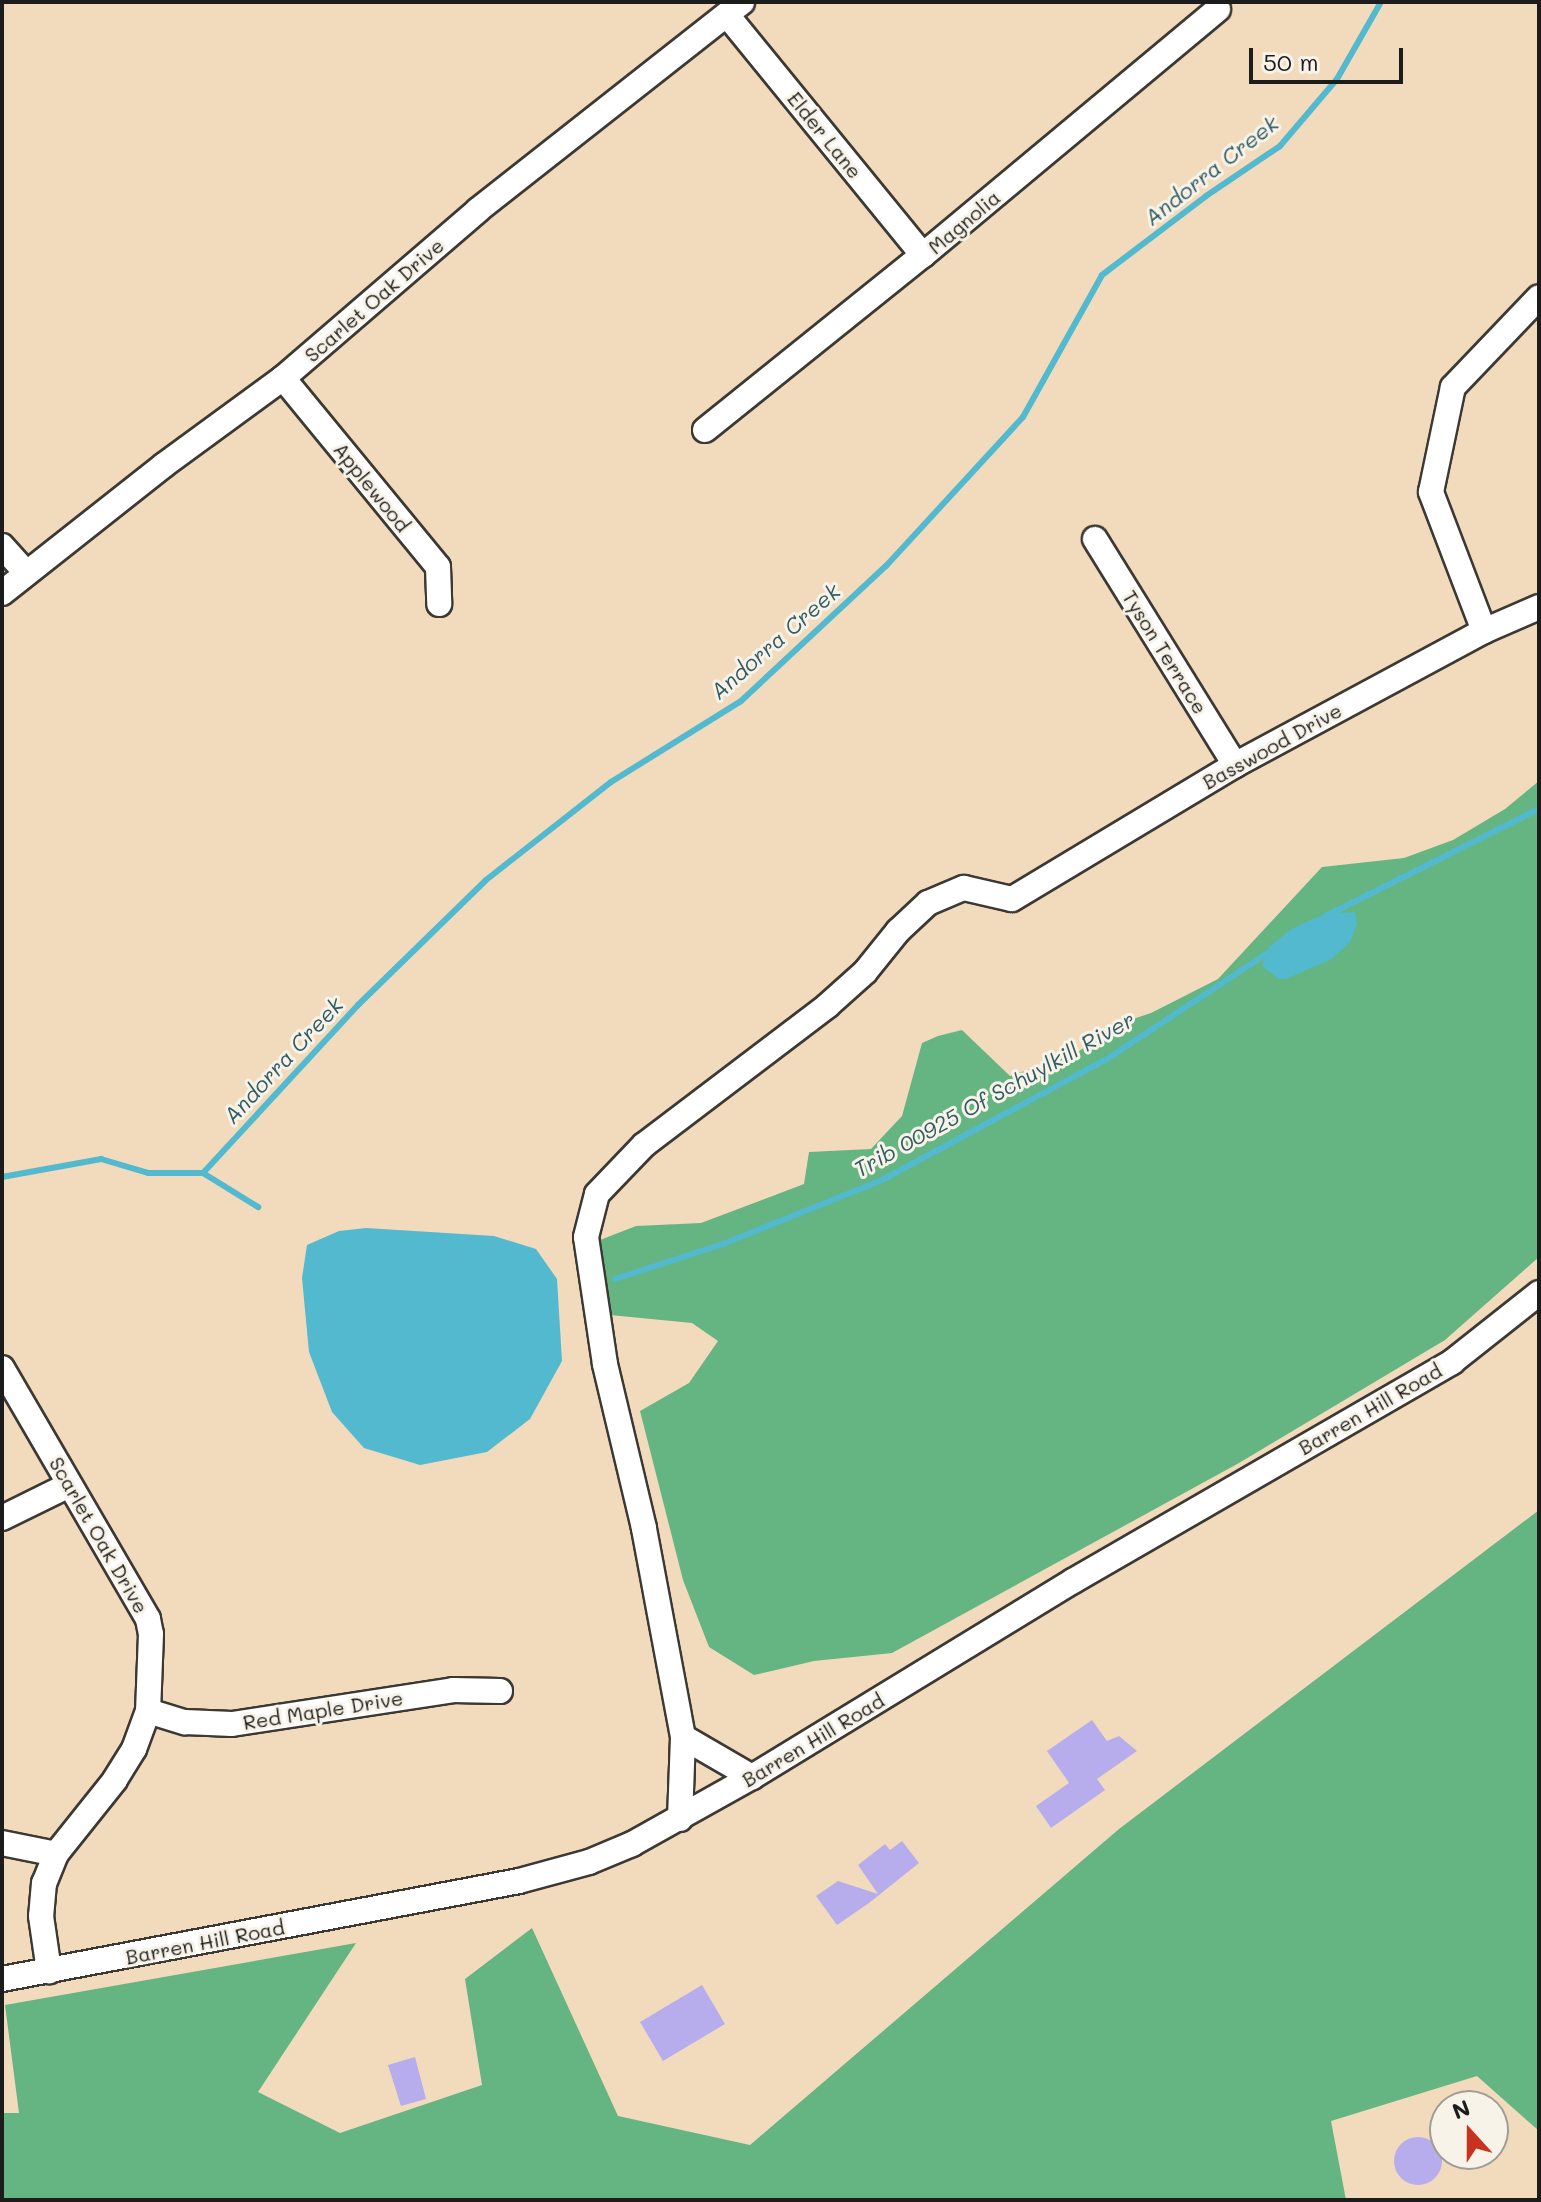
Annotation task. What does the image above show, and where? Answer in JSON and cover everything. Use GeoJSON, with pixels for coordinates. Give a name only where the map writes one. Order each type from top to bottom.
{"type":"FeatureCollection","features":[{"type":"Feature","properties":{"kind":"street","name":"Elder Lane"},"geometry":{"type":"LineString","coordinates":[[734,8],[923,255]]}},
{"type":"Feature","properties":{"kind":"street","name":"Scarlet Oak Drive"},"geometry":{"type":"LineString","coordinates":[[2,593],[164,465],[283,378],[478,210],[734,8]]}},
{"type":"Feature","properties":{"kind":"street","name":"Magnolia"},"geometry":{"type":"LineString","coordinates":[[705,430],[923,255],[1218,9]]}},
{"type":"Feature","properties":{"kind":"street"},"geometry":{"type":"LineString","coordinates":[[1484,631],[1431,492],[1453,387],[1539,297]]}},
{"type":"Feature","properties":{"kind":"street","name":"Applewood"},"geometry":{"type":"LineString","coordinates":[[283,378],[438,567],[439,604]]}},
{"type":"Feature","properties":{"kind":"street","name":"Tyson Terrace"},"geometry":{"type":"LineString","coordinates":[[1095,539],[1235,765]]}},
{"type":"Feature","properties":{"kind":"street"},"geometry":{"type":"LineString","coordinates":[[2,546],[26,573]]}},
{"type":"Feature","properties":{"kind":"street","name":"Basswood Drive"},"geometry":{"type":"LineString","coordinates":[[683,1737],[644,1528],[605,1364],[586,1237],[597,1194],[644,1145],[846,989],[928,903],[964,888],[1012,899],[1235,765],[1484,631],[1539,607]]}},
{"type":"Feature","properties":{"kind":"street","name":"Barren Hill Road"},"geometry":{"type":"LineString","coordinates":[[2,1979],[519,1881],[589,1862],[680,1819],[1073,1581],[1452,1362],[1539,1293]]}},
{"type":"Feature","properties":{"kind":"street","name":"Scarlet Oak Drive"},"geometry":{"type":"LineString","coordinates":[[2,1368],[148,1619],[152,1653],[148,1711],[125,1766],[56,1854],[41,1900],[49,1971]]}},
{"type":"Feature","properties":{"kind":"street"},"geometry":{"type":"LineString","coordinates":[[2,1518],[69,1485]]}},
{"type":"Feature","properties":{"kind":"street","name":"Red Maple Drive"},"geometry":{"type":"LineString","coordinates":[[148,1711],[185,1722],[232,1724],[453,1690],[500,1691]]}},
{"type":"Feature","properties":{"kind":"street"},"geometry":{"type":"LineString","coordinates":[[680,1819],[683,1737],[752,1777]]}},
{"type":"Feature","properties":{"kind":"street"},"geometry":{"type":"LineString","coordinates":[[2,1843],[56,1854]]}},
{"type":"Feature","properties":{"kind":"green space"},"geometry":{"type":"Polygon","coordinates":[[[1539,781],[1539,1257],[1445,1340],[1239,1463],[892,1653],[814,1661],[754,1675],[709,1647],[683,1580],[640,1411],[689,1383],[718,1341],[692,1323],[610,1315],[600,1240],[636,1226],[701,1223],[804,1184],[809,1152],[871,1149],[902,1116],[922,1043],[938,1036],[962,1030],[1010,1076],[1078,1052],[1115,1025],[1151,1013],[1218,979],[1322,867],[1404,858],[1453,840],[1505,809],[1539,781]]]}},
{"type":"Feature","properties":{"kind":"green space"},"geometry":{"type":"Polygon","coordinates":[[[1539,1510],[1539,2131],[1509,2104],[1509,2090],[1493,2090],[1477,2076],[1331,2121],[1346,2200],[2,2200],[2,2113],[19,2113],[5,2005],[356,1943],[258,2092],[340,2133],[482,2085],[465,1979],[532,1928],[618,2116],[750,2145],[1119,1829],[1539,1510]]]}},
{"type":"Feature","properties":{"kind":"water"},"geometry":{"type":"Polygon","coordinates":[[[1355,912],[1357,924],[1350,942],[1332,959],[1286,979],[1279,979],[1262,966],[1269,947],[1291,929],[1325,914],[1355,912]]]}},
{"type":"Feature","properties":{"kind":"water"},"geometry":{"type":"Polygon","coordinates":[[[366,1228],[494,1236],[536,1249],[557,1279],[562,1361],[530,1419],[487,1452],[420,1465],[364,1448],[332,1412],[309,1352],[302,1278],[307,1245],[339,1231],[366,1228]]]}},
{"type":"Feature","properties":{"kind":"building"},"geometry":{"type":"Polygon","coordinates":[[[1092,1720],[1107,1741],[1119,1736],[1137,1751],[1097,1779],[1105,1790],[1051,1828],[1036,1806],[1069,1783],[1047,1751],[1092,1720]]]}},
{"type":"Feature","properties":{"kind":"building"},"geometry":{"type":"Polygon","coordinates":[[[902,1841],[919,1863],[869,1903],[837,1925],[816,1896],[838,1881],[878,1894],[858,1865],[885,1844],[890,1850],[902,1841]]]}},
{"type":"Feature","properties":{"kind":"building"},"geometry":{"type":"Polygon","coordinates":[[[702,1985],[725,2024],[663,2061],[640,2022],[702,1985]]]}},
{"type":"Feature","properties":{"kind":"building"},"geometry":{"type":"Polygon","coordinates":[[[415,2057],[426,2099],[401,2106],[388,2065],[415,2057]]]}},
{"type":"Feature","properties":{"kind":"building"},"geometry":{"type":"Polygon","coordinates":[[[1409,2139],[1427,2139],[1429,2170],[1440,2170],[1427,2183],[1409,2183],[1396,2170],[1396,2152],[1409,2139]]]}},
{"type":"Feature","properties":{"kind":"waterway","name":"Andorra Creek"},"geometry":{"type":"LineString","coordinates":[[2,1177],[101,1159],[148,1173],[203,1173],[358,1005],[486,880],[611,782],[741,701],[886,566],[1023,417],[1102,275],[1206,196],[1280,146],[1337,79],[1381,2]]}},
{"type":"Feature","properties":{"kind":"waterway","name":"Trib 00925 Of Schuylkill River"},"geometry":{"type":"LineString","coordinates":[[1324,917],[1539,809]]}},
{"type":"Feature","properties":{"kind":"waterway","name":"Trib 00925 Of Schuylkill River"},"geometry":{"type":"LineString","coordinates":[[615,1279],[723,1244],[882,1180],[1107,1059],[1271,951]]}},
{"type":"Feature","properties":{"kind":"waterway","name":"Trib 00925 Of Schuylkill River"},"geometry":{"type":"LineString","coordinates":[[203,1173],[258,1207]]}}]}
